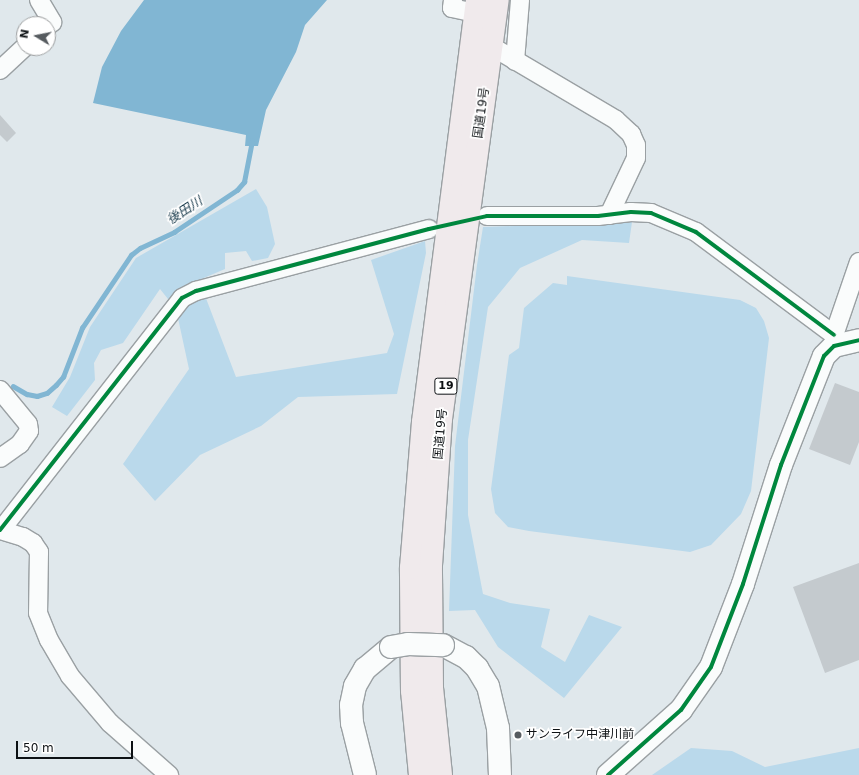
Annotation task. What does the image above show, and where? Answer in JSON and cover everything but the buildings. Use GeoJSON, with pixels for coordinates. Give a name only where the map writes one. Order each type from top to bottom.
{"type":"FeatureCollection","features":[{"type":"Feature","properties":{"kind":"highway","name":"国道19号"},"geometry":{"type":"LineString","coordinates":[[441,775],[432,688],[432,558],[441,419],[498,0]]}},
{"type":"Feature","properties":{"kind":"highway","name":"国道19号"},"geometry":{"type":"LineString","coordinates":[[420,775],[412,691],[411,568],[422,422],[477,7]]}},
{"type":"Feature","properties":{"kind":"street"},"geometry":{"type":"LineString","coordinates":[[39,0],[48,16]]}},
{"type":"Feature","properties":{"kind":"street"},"geometry":{"type":"LineString","coordinates":[[453,0],[452,8],[477,7]]}},
{"type":"Feature","properties":{"kind":"street"},"geometry":{"type":"LineString","coordinates":[[515,61],[520,0]]}},
{"type":"Feature","properties":{"kind":"street"},"geometry":{"type":"LineString","coordinates":[[491,46],[616,120],[631,134],[636,145],[636,158],[609,215]]}},
{"type":"Feature","properties":{"kind":"street"},"geometry":{"type":"LineString","coordinates":[[0,70],[16,55]]}},
{"type":"Feature","properties":{"kind":"street"},"geometry":{"type":"LineString","coordinates":[[488,216],[609,215],[651,213],[696,232],[834,341],[859,340]]}},
{"type":"Feature","properties":{"kind":"street"},"geometry":{"type":"LineString","coordinates":[[169,775],[110,723],[70,676],[49,640],[38,613],[39,552],[33,543],[23,537],[0,530],[182,298],[196,291],[430,229]]}},
{"type":"Feature","properties":{"kind":"street"},"geometry":{"type":"LineString","coordinates":[[608,775],[681,710],[710,667],[743,584],[784,458],[824,356],[834,341],[859,262]]}},
{"type":"Feature","properties":{"kind":"street"},"geometry":{"type":"LineString","coordinates":[[0,390],[28,424],[29,431],[20,444],[0,458]]}},
{"type":"Feature","properties":{"kind":"street"},"geometry":{"type":"LineString","coordinates":[[365,775],[352,723],[351,705],[355,686],[365,669],[391,647],[408,644],[443,646],[466,657],[477,668],[488,686],[498,728],[500,775]]}},
{"type":"Feature","properties":{"kind":"shaded area"},"geometry":{"type":"Polygon","coordinates":[[[144,0],[327,0],[305,25],[296,52],[266,110],[258,146],[245,146],[246,135],[93,103],[102,67],[121,31],[144,0]]]}},
{"type":"Feature","properties":{"kind":"shaded area"},"geometry":{"type":"Polygon","coordinates":[[[256,189],[267,207],[275,244],[268,258],[252,261],[246,251],[225,253],[225,269],[199,280],[236,377],[387,353],[394,334],[371,260],[425,241],[426,253],[397,394],[298,397],[261,426],[200,455],[155,501],[123,464],[189,369],[176,309],[160,289],[123,343],[101,350],[94,363],[95,380],[67,416],[52,407],[70,377],[90,327],[136,258],[256,189]]]}},
{"type":"Feature","properties":{"kind":"shaded area"},"geometry":{"type":"Polygon","coordinates":[[[632,222],[629,243],[582,240],[520,268],[488,307],[468,440],[468,515],[483,594],[510,603],[550,609],[541,647],[565,662],[589,615],[622,627],[564,698],[498,647],[475,610],[449,611],[455,446],[477,265],[483,227],[632,222]]]}},
{"type":"Feature","properties":{"kind":"shaded area"},"geometry":{"type":"Polygon","coordinates":[[[567,276],[740,300],[756,308],[764,321],[769,338],[751,491],[741,514],[711,545],[690,552],[529,531],[508,527],[495,513],[491,489],[509,355],[519,348],[524,308],[553,283],[567,285],[567,276]]]}},
{"type":"Feature","properties":{"kind":"shaded area"},"geometry":{"type":"Polygon","coordinates":[[[691,748],[732,751],[765,767],[859,748],[859,775],[652,775],[691,748]]]}},
{"type":"Feature","properties":{"kind":"waterway","name":"後田川"},"geometry":{"type":"LineString","coordinates":[[13,386],[27,394],[37,396],[47,393],[56,385],[63,377],[82,328],[131,255],[140,248],[174,232],[237,190],[244,182],[252,141]]}},
{"type":"Feature","properties":{"kind":"cycle path"},"geometry":{"type":"LineString","coordinates":[[0,530],[182,298],[196,291],[429,229],[487,216],[598,216],[631,212],[651,213],[696,232],[834,335]]}},
{"type":"Feature","properties":{"kind":"cycle path"},"geometry":{"type":"LineString","coordinates":[[608,775],[681,710],[711,667],[743,584],[781,465],[824,356],[834,346],[859,340]]}},
{"type":"Feature","properties":{"kind":"place","name":"サンライフ中津川前"},"geometry":{"type":"Point","coordinates":[518,735]}}]}
